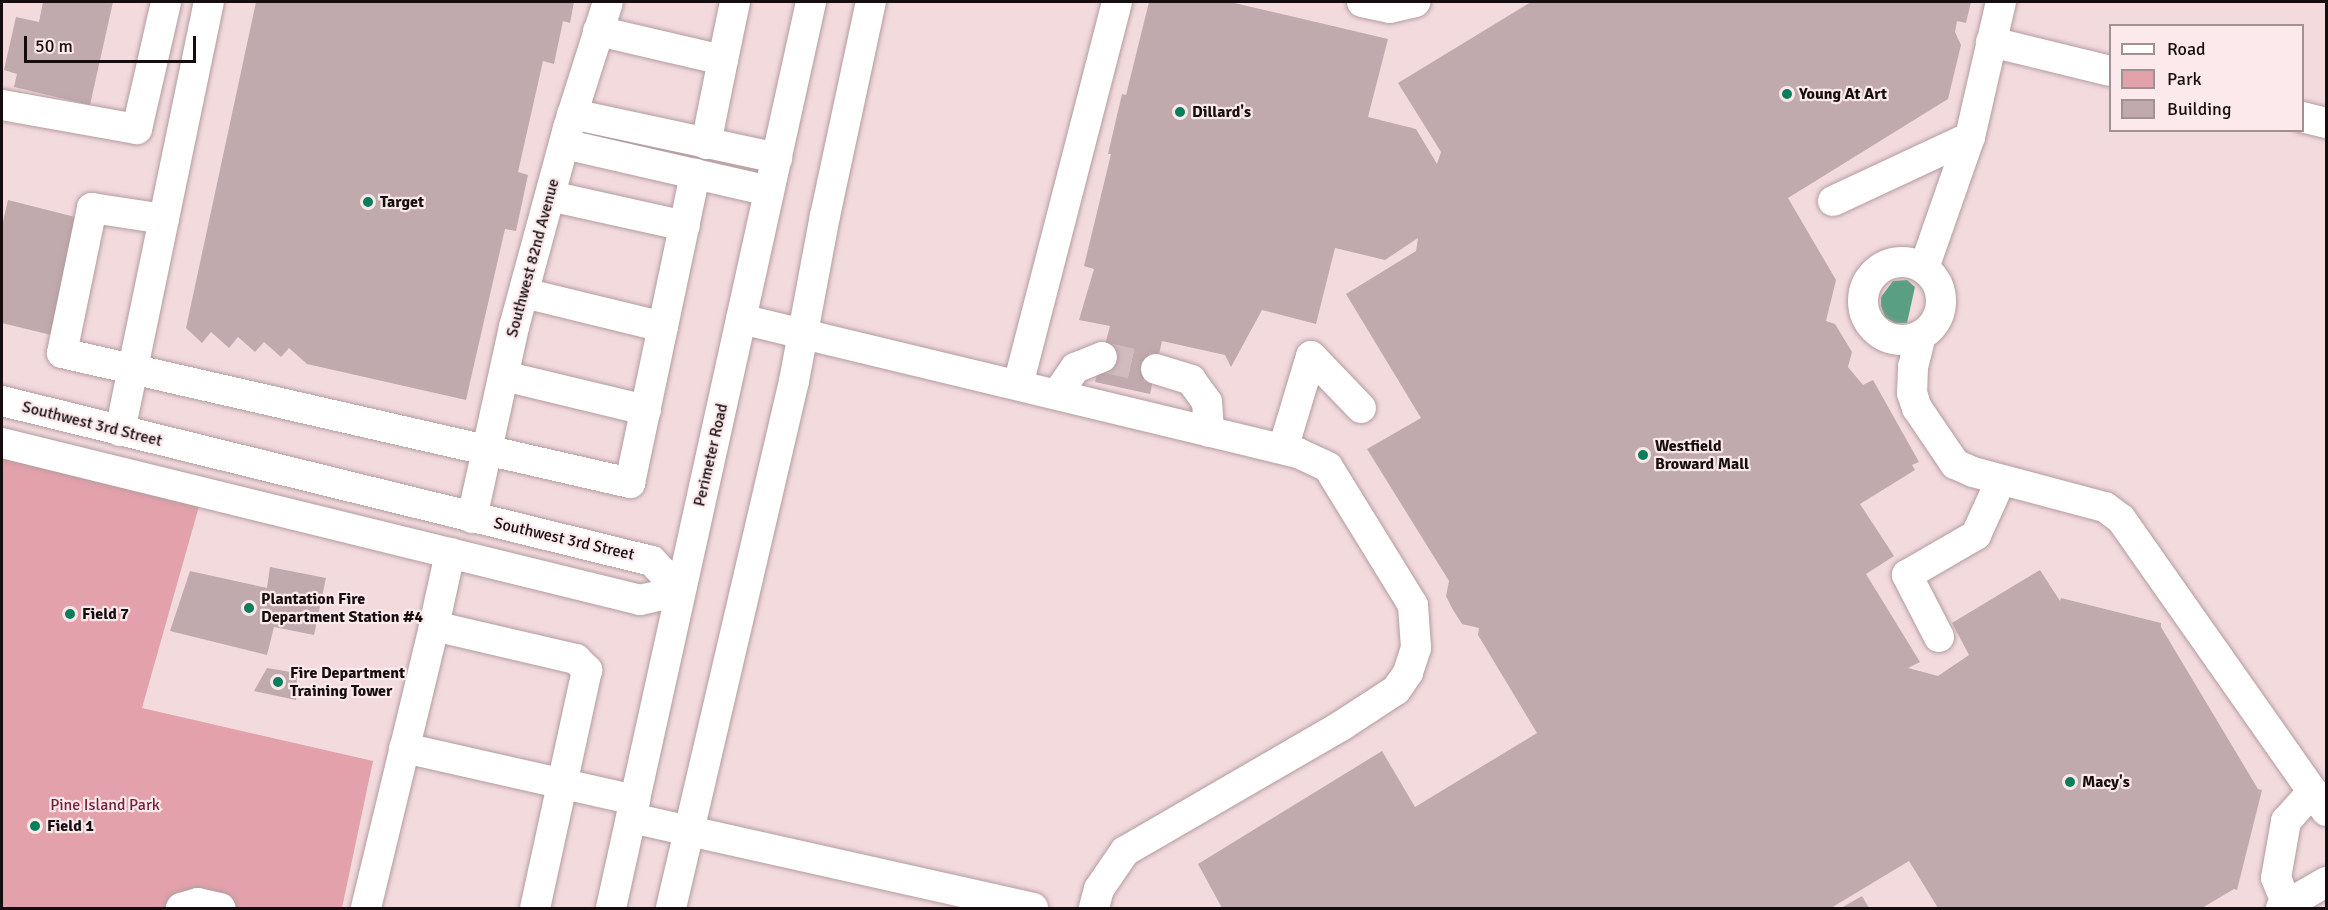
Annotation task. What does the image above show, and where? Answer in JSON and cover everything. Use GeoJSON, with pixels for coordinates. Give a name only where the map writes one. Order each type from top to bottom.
{"type":"FeatureCollection","features":[{"type":"Feature","properties":{"kind":"street"},"geometry":{"type":"LineString","coordinates":[[2,105],[136,129],[166,2]]}},
{"type":"Feature","properties":{"kind":"street"},"geometry":{"type":"LineString","coordinates":[[120,431],[209,2]]}},
{"type":"Feature","properties":{"kind":"street","name":"Southwest 82nd Avenue"},"geometry":{"type":"LineString","coordinates":[[472,518],[524,293],[572,114],[608,2]]}},
{"type":"Feature","properties":{"kind":"street"},"geometry":{"type":"LineString","coordinates":[[706,144],[735,2]]}},
{"type":"Feature","properties":{"kind":"street","name":"Perimeter Road"},"geometry":{"type":"LineString","coordinates":[[611,909],[811,2]]}},
{"type":"Feature","properties":{"kind":"street"},"geometry":{"type":"LineString","coordinates":[[670,909],[803,334],[825,216],[871,2]]}},
{"type":"Feature","properties":{"kind":"street"},"geometry":{"type":"LineString","coordinates":[[1018,385],[1117,2]]}},
{"type":"Feature","properties":{"kind":"street"},"geometry":{"type":"LineString","coordinates":[[1362,2],[1390,8],[1414,2]]}},
{"type":"Feature","properties":{"kind":"street"},"geometry":{"type":"LineString","coordinates":[[1924,268],[1970,137],[2001,2]]}},
{"type":"Feature","properties":{"kind":"street"},"geometry":{"type":"LineString","coordinates":[[598,31],[723,60]]}},
{"type":"Feature","properties":{"kind":"street"},"geometry":{"type":"LineString","coordinates":[[1991,42],[2109,71]]}},
{"type":"Feature","properties":{"kind":"street"},"geometry":{"type":"LineString","coordinates":[[572,114],[777,158]]}},
{"type":"Feature","properties":{"kind":"street"},"geometry":{"type":"LineString","coordinates":[[2304,118],[2326,123]]}},
{"type":"Feature","properties":{"kind":"street"},"geometry":{"type":"LineString","coordinates":[[1833,201],[1970,137]]}},
{"type":"Feature","properties":{"kind":"street"},"geometry":{"type":"LineString","coordinates":[[564,144],[769,191]]}},
{"type":"Feature","properties":{"kind":"street"},"geometry":{"type":"LineString","coordinates":[[164,219],[92,208],[62,353],[133,367],[630,483],[695,174]]}},
{"type":"Feature","properties":{"kind":"street"},"geometry":{"type":"LineString","coordinates":[[550,196],[684,226]]}},
{"type":"Feature","properties":{"kind":"street"},"geometry":{"type":"LineString","coordinates":[[1913,263],[1924,268],[1935,277],[1941,303],[1938,316],[1931,327],[1921,335],[1896,339],[1878,332],[1866,317],[1863,292],[1876,271],[1887,264],[1913,263]]}},
{"type":"Feature","properties":{"kind":"street"},"geometry":{"type":"LineString","coordinates":[[524,293],[663,327]]}},
{"type":"Feature","properties":{"kind":"street"},"geometry":{"type":"LineString","coordinates":[[741,320],[1283,449],[1328,467],[1413,605],[1416,648],[1408,673],[1396,690],[1341,726],[1125,851],[1099,889],[1094,909]]}},
{"type":"Feature","properties":{"kind":"street"},"geometry":{"type":"LineString","coordinates":[[1921,335],[1913,367],[1912,393],[1917,408],[1955,464],[1973,472],[2104,507],[2121,519],[2320,801],[2286,821],[2276,878],[2284,907],[2326,882]]}},
{"type":"Feature","properties":{"kind":"street"},"geometry":{"type":"LineString","coordinates":[[1283,449],[1311,356],[1361,408]]}},
{"type":"Feature","properties":{"kind":"street"},"geometry":{"type":"LineString","coordinates":[[1057,394],[1075,369],[1102,357]]}},
{"type":"Feature","properties":{"kind":"street"},"geometry":{"type":"LineString","coordinates":[[1156,369],[1191,380],[1207,402],[1209,432]]}},
{"type":"Feature","properties":{"kind":"street"},"geometry":{"type":"LineString","coordinates":[[504,376],[645,410]]}},
{"type":"Feature","properties":{"kind":"street","name":"Southwest 3rd Street"},"geometry":{"type":"LineString","coordinates":[[2,401],[652,561],[680,591]]}},
{"type":"Feature","properties":{"kind":"street"},"geometry":{"type":"LineString","coordinates":[[2,442],[640,600],[680,591]]}},
{"type":"Feature","properties":{"kind":"street"},"geometry":{"type":"LineString","coordinates":[[1939,637],[1907,575],[1976,535],[2001,480]]}},
{"type":"Feature","properties":{"kind":"street"},"geometry":{"type":"LineString","coordinates":[[396,540],[417,504]]}},
{"type":"Feature","properties":{"kind":"street"},"geometry":{"type":"LineString","coordinates":[[366,909],[450,553]]}},
{"type":"Feature","properties":{"kind":"street"},"geometry":{"type":"LineString","coordinates":[[434,626],[576,659],[587,670],[535,909]]}},
{"type":"Feature","properties":{"kind":"street"},"geometry":{"type":"LineString","coordinates":[[404,748],[562,784],[687,830],[1033,909]]}},
{"type":"Feature","properties":{"kind":"street"},"geometry":{"type":"LineString","coordinates":[[181,909],[198,903],[220,909]]}},
{"type":"Feature","properties":{"kind":"green space","name":"Pine Island Park"},"geometry":{"type":"Polygon","coordinates":[[[2,443],[203,492],[142,708],[373,761],[342,908],[2,908],[2,443]]]}},
{"type":"Feature","properties":{"kind":"shaded area"},"geometry":{"type":"Polygon","coordinates":[[[1907,280],[1915,287],[1907,323],[1895,323],[1885,317],[1881,297],[1893,281],[1907,280]]]}},
{"type":"Feature","properties":{"kind":"building"},"geometry":{"type":"Polygon","coordinates":[[[43,2],[113,2],[90,105],[14,87],[17,74],[4,70],[16,17],[39,22],[43,2]]]}},
{"type":"Feature","properties":{"kind":"building","name":"Target"},"geometry":{"type":"Polygon","coordinates":[[[256,2],[574,2],[570,23],[563,21],[554,64],[543,61],[518,172],[528,175],[516,231],[505,229],[466,400],[307,364],[289,348],[281,357],[264,342],[255,352],[238,337],[229,348],[211,332],[202,343],[186,328],[256,2]]]}},
{"type":"Feature","properties":{"kind":"building","name":"Westfield Broward Mall"},"geometry":{"type":"Polygon","coordinates":[[[1149,2],[1230,2],[1388,39],[1368,117],[1416,129],[1437,164],[1441,152],[1398,83],[1531,2],[1971,2],[1966,23],[1957,21],[1955,32],[1961,45],[1948,99],[1788,198],[1836,280],[1826,321],[1835,324],[1852,352],[1848,367],[1863,385],[1873,380],[1919,462],[1912,465],[1915,470],[1860,504],[1894,556],[1866,574],[1920,662],[1908,668],[1938,676],[1969,655],[1952,623],[2040,570],[2060,601],[2061,598],[2161,623],[2161,627],[2258,789],[2262,790],[2237,890],[2234,889],[2202,908],[1938,908],[1909,861],[1831,908],[1222,908],[1198,864],[1382,751],[1415,807],[1537,733],[1478,635],[1479,628],[1462,624],[1453,610],[1446,596],[1449,581],[1367,449],[1421,418],[1346,294],[1416,251],[1418,238],[1385,260],[1335,248],[1316,324],[1262,310],[1231,367],[1225,355],[1162,341],[1150,394],[1095,382],[1110,326],[1079,320],[1094,269],[1084,266],[1111,154],[1108,154],[1122,94],[1126,95],[1149,2]]]}},
{"type":"Feature","properties":{"kind":"building"},"geometry":{"type":"Polygon","coordinates":[[[8,200],[79,218],[51,335],[2,323],[2,226],[8,200]]]}},
{"type":"Feature","properties":{"kind":"building","name":"Plantation Fire Department Station #4"},"geometry":{"type":"Polygon","coordinates":[[[270,567],[326,578],[314,635],[274,627],[267,655],[170,631],[190,571],[267,588],[270,567]]]}},
{"type":"Feature","properties":{"kind":"building","name":"Fire Department Training Tower"},"geometry":{"type":"Polygon","coordinates":[[[267,668],[297,673],[296,700],[254,691],[267,668]]]}},
{"type":"Feature","properties":{"kind":"building"},"geometry":{"type":"Polygon","coordinates":[[[1862,896],[1869,908],[1841,908],[1862,896]]]}},
{"type":"Feature","properties":{"kind":"tunnel"},"geometry":{"type":"LineString","coordinates":[[1102,357],[1156,369]]}},
{"type":"Feature","properties":{"kind":"place","name":"Young At Art"},"geometry":{"type":"Point","coordinates":[1787,94]}},
{"type":"Feature","properties":{"kind":"place","name":"Dillard's"},"geometry":{"type":"Point","coordinates":[1180,112]}},
{"type":"Feature","properties":{"kind":"place","name":"Target"},"geometry":{"type":"Point","coordinates":[368,202]}},
{"type":"Feature","properties":{"kind":"place","name":"Westfield Broward Mall"},"geometry":{"type":"Point","coordinates":[1643,455]}},
{"type":"Feature","properties":{"kind":"place","name":"Plantation Fire Department Station #4"},"geometry":{"type":"Point","coordinates":[249,608]}},
{"type":"Feature","properties":{"kind":"place","name":"Field 7"},"geometry":{"type":"Point","coordinates":[70,614]}},
{"type":"Feature","properties":{"kind":"place","name":"Fire Department Training Tower"},"geometry":{"type":"Point","coordinates":[278,682]}},
{"type":"Feature","properties":{"kind":"place","name":"Macy's"},"geometry":{"type":"Point","coordinates":[2070,782]}},
{"type":"Feature","properties":{"kind":"place","name":"Field 1"},"geometry":{"type":"Point","coordinates":[35,826]}}]}
